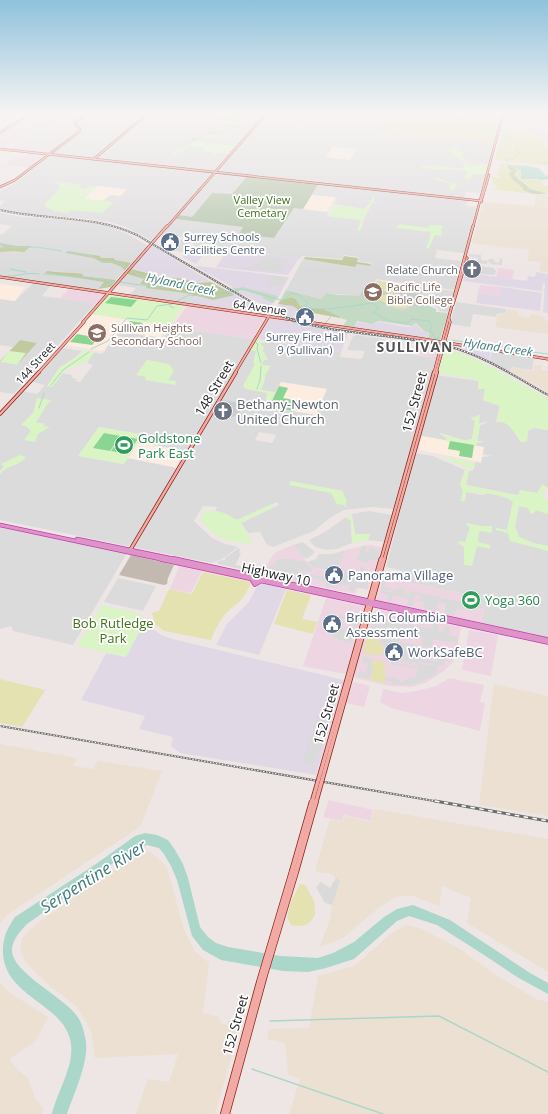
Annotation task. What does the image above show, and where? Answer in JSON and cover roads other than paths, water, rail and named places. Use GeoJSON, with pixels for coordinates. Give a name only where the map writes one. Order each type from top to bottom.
{"type":"FeatureCollection","features":[{"type":"Feature","properties":{"kind":"highway","name":"Highway 10"},"geometry":{"type":"LineString","coordinates":[[0,524],[548,641]]}},
{"type":"Feature","properties":{"kind":"highway"},"geometry":{"type":"LineString","coordinates":[[258,579],[255,584],[252,577],[260,573],[271,580]]}},
{"type":"Feature","properties":{"kind":"highway","name":"Highway 10"},"geometry":{"type":"LineString","coordinates":[[258,579],[271,580],[459,624],[468,624]]}},
{"type":"Feature","properties":{"kind":"main road"},"geometry":{"type":"LineString","coordinates":[[0,188],[15,180],[34,166]]}},
{"type":"Feature","properties":{"kind":"main road"},"geometry":{"type":"LineString","coordinates":[[169,166],[481,201]]}},
{"type":"Feature","properties":{"kind":"main road","name":"144 Street"},"geometry":{"type":"LineString","coordinates":[[0,414],[220,166]]}},
{"type":"Feature","properties":{"kind":"main road","name":"152 Street"},"geometry":{"type":"LineString","coordinates":[[453,304],[490,166]]}},
{"type":"Feature","properties":{"kind":"main road","name":"152 Street"},"geometry":{"type":"LineString","coordinates":[[222,1114],[294,872],[381,568],[388,549],[474,222],[481,201]]}},
{"type":"Feature","properties":{"kind":"main road"},"geometry":{"type":"LineString","coordinates":[[474,222],[475,226]]}},
{"type":"Feature","properties":{"kind":"main road","name":"64 Avenue"},"geometry":{"type":"LineString","coordinates":[[0,278],[268,316]]}},
{"type":"Feature","properties":{"kind":"main road","name":"64 Avenue"},"geometry":{"type":"LineString","coordinates":[[0,278],[149,298],[548,359]]}},
{"type":"Feature","properties":{"kind":"main road"},"geometry":{"type":"LineString","coordinates":[[76,289],[89,290]]}},
{"type":"Feature","properties":{"kind":"main road","name":"148 Street"},"geometry":{"type":"LineString","coordinates":[[130,551],[268,316]]}},
{"type":"Feature","properties":{"kind":"main road","name":"152 Street"},"geometry":{"type":"LineString","coordinates":[[371,603],[381,574],[381,562],[443,342]]}},
{"type":"Feature","properties":{"kind":"main road"},"geometry":{"type":"LineString","coordinates":[[386,545],[388,549]]}},
{"type":"Feature","properties":{"kind":"main road","name":"152 Street"},"geometry":{"type":"LineString","coordinates":[[227,1114],[263,974]]}},
{"type":"Feature","properties":{"kind":"water"},"geometry":{"type":"Polygon","coordinates":[[[511,166],[529,166],[538,168],[544,175],[548,176],[548,179],[521,179],[521,170],[511,166]]]}},
{"type":"Feature","properties":{"kind":"water","name":"Serpentine River"},"geometry":{"type":"Polygon","coordinates":[[[145,833],[157,835],[168,840],[175,850],[183,864],[188,878],[200,927],[208,937],[216,943],[228,947],[281,956],[318,958],[333,953],[354,942],[384,917],[397,909],[413,905],[450,920],[530,973],[548,983],[548,994],[517,977],[437,925],[409,916],[397,921],[354,959],[326,968],[308,972],[283,971],[221,960],[203,950],[192,936],[177,880],[164,854],[159,848],[147,845],[136,847],[27,924],[15,939],[12,946],[14,959],[20,968],[73,1011],[80,1021],[85,1035],[86,1055],[84,1065],[67,1114],[52,1114],[68,1070],[71,1044],[66,1030],[57,1018],[22,989],[12,978],[5,964],[3,947],[5,935],[15,917],[96,864],[135,836],[145,833]]]}},
{"type":"Feature","properties":{"kind":"waterway"},"geometry":{"type":"LineString","coordinates":[[509,166],[514,170],[511,174],[520,183],[530,191],[538,194]]}},
{"type":"Feature","properties":{"kind":"waterway","name":"Hyland Creek"},"geometry":{"type":"LineString","coordinates":[[0,244],[14,248],[36,247],[62,251]]}},
{"type":"Feature","properties":{"kind":"waterway"},"geometry":{"type":"LineString","coordinates":[[196,246],[261,253]]}},
{"type":"Feature","properties":{"kind":"waterway","name":"Hyland Creek"},"geometry":{"type":"LineString","coordinates":[[0,248],[5,247]]}},
{"type":"Feature","properties":{"kind":"waterway","name":"Hyland Creek"},"geometry":{"type":"LineString","coordinates":[[67,252],[92,256],[102,262],[115,262],[127,267]]}},
{"type":"Feature","properties":{"kind":"waterway"},"geometry":{"type":"LineString","coordinates":[[10,269],[26,272]]}},
{"type":"Feature","properties":{"kind":"waterway","name":"Hyland Creek"},"geometry":{"type":"LineString","coordinates":[[131,270],[141,276],[177,285],[210,292],[219,290],[232,292],[232,294],[212,297],[189,295],[177,301]]}},
{"type":"Feature","properties":{"kind":"waterway"},"geometry":{"type":"LineString","coordinates":[[8,276],[30,273],[39,274]]}},
{"type":"Feature","properties":{"kind":"waterway"},"geometry":{"type":"LineString","coordinates":[[44,274],[100,279],[114,282]]}},
{"type":"Feature","properties":{"kind":"waterway"},"geometry":{"type":"LineString","coordinates":[[120,282],[161,287],[185,287]]}},
{"type":"Feature","properties":{"kind":"waterway"},"geometry":{"type":"LineString","coordinates":[[100,287],[113,283]]}},
{"type":"Feature","properties":{"kind":"waterway","name":"Hyland Creek"},"geometry":{"type":"LineString","coordinates":[[235,291],[241,289],[281,300],[286,299],[290,293],[298,294],[308,303],[305,306],[319,309],[373,303],[379,308],[373,312],[390,321],[408,323],[411,319],[429,321],[432,328],[430,330],[435,338],[440,338]]}},
{"type":"Feature","properties":{"kind":"waterway"},"geometry":{"type":"LineString","coordinates":[[91,349],[108,341],[127,318],[147,320],[157,306],[172,304]]}},
{"type":"Feature","properties":{"kind":"waterway"},"geometry":{"type":"LineString","coordinates":[[170,306],[174,308]]}},
{"type":"Feature","properties":{"kind":"waterway"},"geometry":{"type":"LineString","coordinates":[[325,323],[330,318],[331,309]]}},
{"type":"Feature","properties":{"kind":"waterway"},"geometry":{"type":"LineString","coordinates":[[292,322],[317,327]]}},
{"type":"Feature","properties":{"kind":"waterway"},"geometry":{"type":"LineString","coordinates":[[320,328],[353,332]]}},
{"type":"Feature","properties":{"kind":"waterway"},"geometry":{"type":"LineString","coordinates":[[355,332],[427,343]]}},
{"type":"Feature","properties":{"kind":"waterway","name":"Hyland Creek"},"geometry":{"type":"LineString","coordinates":[[448,340],[498,345],[516,350],[548,354]]}},
{"type":"Feature","properties":{"kind":"waterway"},"geometry":{"type":"LineString","coordinates":[[256,343],[258,344],[257,349],[261,363]]}},
{"type":"Feature","properties":{"kind":"waterway"},"geometry":{"type":"LineString","coordinates":[[51,385],[63,370],[89,352]]}},
{"type":"Feature","properties":{"kind":"waterway"},"geometry":{"type":"LineString","coordinates":[[257,389],[260,380],[261,366]]}},
{"type":"Feature","properties":{"kind":"waterway"},"geometry":{"type":"LineString","coordinates":[[39,408],[44,393]]}},
{"type":"Feature","properties":{"kind":"waterway"},"geometry":{"type":"LineString","coordinates":[[270,1021],[439,1016],[548,1072]]}},
{"type":"Feature","properties":{"kind":"waterway"},"geometry":{"type":"LineString","coordinates":[[252,1069],[383,1114]]}},
{"type":"Feature","properties":{"kind":"railway"},"geometry":{"type":"LineString","coordinates":[[0,210],[35,216],[86,221],[120,228],[137,235],[260,307],[281,316],[321,327],[411,339],[447,346],[473,355],[499,367],[548,395]]}},
{"type":"Feature","properties":{"kind":"railway"},"geometry":{"type":"LineString","coordinates":[[0,726],[440,802]]}},
{"type":"Feature","properties":{"kind":"railway"},"geometry":{"type":"LineString","coordinates":[[435,801],[548,821]]}},
{"type":"Feature","properties":{"kind":"place","name":"Surrey Schools Facilities Centre"},"geometry":{"type":"Point","coordinates":[170,242]}},
{"type":"Feature","properties":{"kind":"place","name":"Relate Church"},"geometry":{"type":"Point","coordinates":[472,269]}},
{"type":"Feature","properties":{"kind":"place","name":"Pacific Life Bible College"},"geometry":{"type":"Point","coordinates":[373,292]}},
{"type":"Feature","properties":{"kind":"place","name":"Surrey Fire Hall 9 (Sullivan)"},"geometry":{"type":"Point","coordinates":[305,317]}},
{"type":"Feature","properties":{"kind":"place","name":"Sullivan Heights Secondary School"},"geometry":{"type":"Point","coordinates":[97,333]}},
{"type":"Feature","properties":{"kind":"place","name":"Bethany-Newton United Church"},"geometry":{"type":"Point","coordinates":[223,411]}},
{"type":"Feature","properties":{"kind":"place","name":"Goldstone Park East"},"geometry":{"type":"Point","coordinates":[124,445]}},
{"type":"Feature","properties":{"kind":"place","name":"Panorama Village"},"geometry":{"type":"Point","coordinates":[334,575]}},
{"type":"Feature","properties":{"kind":"place","name":"Yoga 360"},"geometry":{"type":"Point","coordinates":[471,600]}},
{"type":"Feature","properties":{"kind":"place","name":"British Columbia Assessment"},"geometry":{"type":"Point","coordinates":[332,624]}},
{"type":"Feature","properties":{"kind":"place","name":"WorkSafeBC"},"geometry":{"type":"Point","coordinates":[394,652]}},
{"type":"Feature","properties":{"kind":"district","name":"SULLIVAN"},"geometry":{"type":"Point","coordinates":[415,346]}},
{"type":"Feature","properties":{"kind":"park label","name":"Valley View Cemetary"},"geometry":{"type":"Point","coordinates":[262,205]}},
{"type":"Feature","properties":{"kind":"park label","name":"Bob Rutledge Park"},"geometry":{"type":"Point","coordinates":[113,630]}}]}
